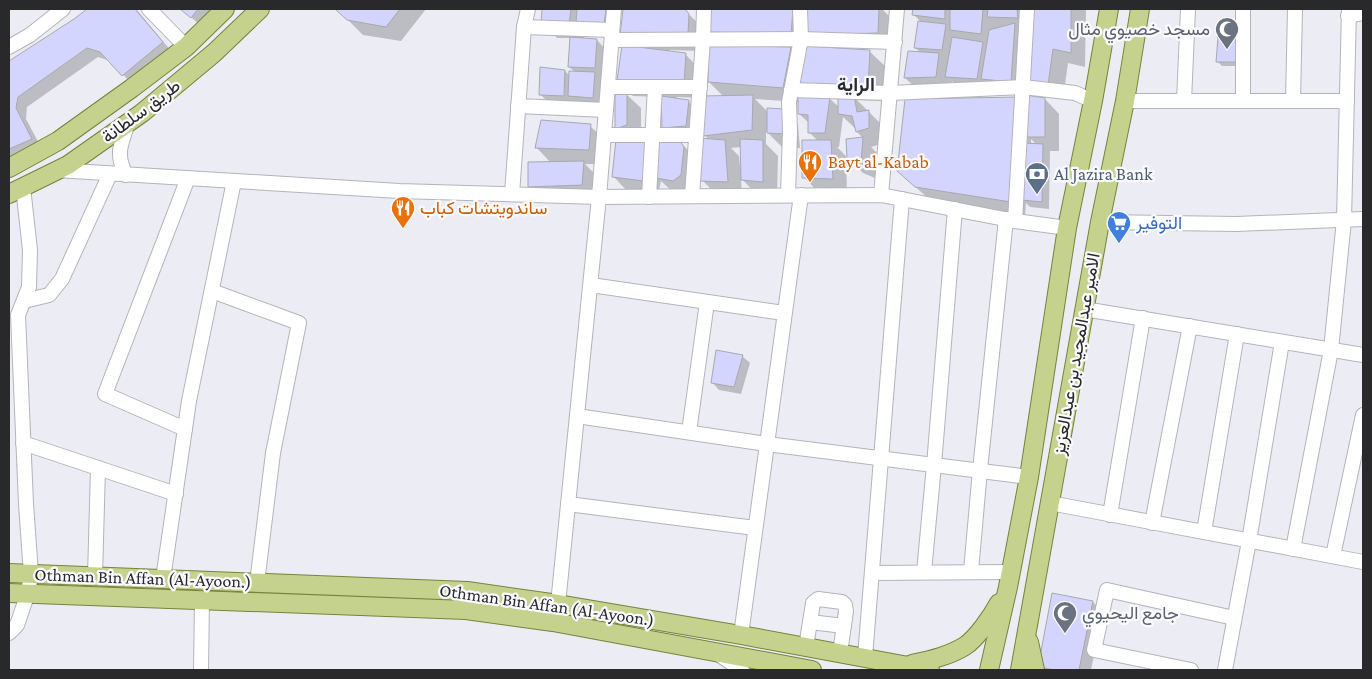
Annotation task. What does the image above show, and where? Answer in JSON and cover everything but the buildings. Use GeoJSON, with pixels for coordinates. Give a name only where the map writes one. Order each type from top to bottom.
{"type":"FeatureCollection","features":[{"type":"Feature","properties":{"kind":"main road","name":"طريق سلطانة"},"geometry":{"type":"LineString","coordinates":[[9,168],[58,141],[132,88],[186,47],[225,9]]}},
{"type":"Feature","properties":{"kind":"main road","name":"طريق سلطانة"},"geometry":{"type":"LineString","coordinates":[[16,190],[68,165],[128,123],[214,53],[260,9]]}},
{"type":"Feature","properties":{"kind":"main road","name":"الامير عبدالمجيد بن عبدالعزيز"},"geometry":{"type":"LineString","coordinates":[[989,670],[1029,477],[1067,228],[1093,101],[1109,9]]}},
{"type":"Feature","properties":{"kind":"main road","name":"الامير عبدالمجيد بن عبدالعزيز"},"geometry":{"type":"LineString","coordinates":[[1020,670],[1078,341],[1125,101],[1140,9]]}},
{"type":"Feature","properties":{"kind":"main road"},"geometry":{"type":"LineString","coordinates":[[1051,337],[1078,341]]}},
{"type":"Feature","properties":{"kind":"main road","name":"Othman Bin Affan (Al-Ayoon.)"},"geometry":{"type":"LineString","coordinates":[[9,573],[467,591],[558,604],[741,635],[930,670]]}},
{"type":"Feature","properties":{"kind":"main road"},"geometry":{"type":"LineString","coordinates":[[907,665],[936,658],[966,646],[991,618],[1009,579]]}},
{"type":"Feature","properties":{"kind":"main road","name":"Othman Bin Affan (Al-Ayoon.)"},"geometry":{"type":"LineString","coordinates":[[9,593],[466,610],[553,622],[812,670]]}},
{"type":"Feature","properties":{"kind":"main road"},"geometry":{"type":"LineString","coordinates":[[1027,635],[1035,670]]}},
{"type":"Feature","properties":{"kind":"street"},"geometry":{"type":"LineString","coordinates":[[9,48],[30,35],[63,9]]}},
{"type":"Feature","properties":{"kind":"street"},"geometry":{"type":"LineString","coordinates":[[149,9],[186,47]]}},
{"type":"Feature","properties":{"kind":"street"},"geometry":{"type":"LineString","coordinates":[[512,194],[524,27],[528,9]]}},
{"type":"Feature","properties":{"kind":"street"},"geometry":{"type":"LineString","coordinates":[[558,604],[600,197],[614,9]]}},
{"type":"Feature","properties":{"kind":"street"},"geometry":{"type":"LineString","coordinates":[[692,196],[704,9]]}},
{"type":"Feature","properties":{"kind":"street"},"geometry":{"type":"LineString","coordinates":[[741,635],[784,313],[794,195],[789,102],[801,39],[800,9]]}},
{"type":"Feature","properties":{"kind":"street"},"geometry":{"type":"LineString","coordinates":[[882,195],[897,9]]}},
{"type":"Feature","properties":{"kind":"street"},"geometry":{"type":"LineString","coordinates":[[971,571],[980,470],[1011,220],[1023,87],[1027,9]]}},
{"type":"Feature","properties":{"kind":"street"},"geometry":{"type":"LineString","coordinates":[[1184,101],[1188,9]]}},
{"type":"Feature","properties":{"kind":"street"},"geometry":{"type":"LineString","coordinates":[[1243,9],[1243,101]]}},
{"type":"Feature","properties":{"kind":"street"},"geometry":{"type":"LineString","coordinates":[[1293,101],[1296,9]]}},
{"type":"Feature","properties":{"kind":"street"},"geometry":{"type":"LineString","coordinates":[[1293,549],[1331,350],[1344,220],[1349,12],[1363,13]]}},
{"type":"Feature","properties":{"kind":"street"},"geometry":{"type":"LineString","coordinates":[[524,27],[612,35],[703,39],[801,39],[895,42]]}},
{"type":"Feature","properties":{"kind":"street"},"geometry":{"type":"LineString","coordinates":[[649,197],[655,87]]}},
{"type":"Feature","properties":{"kind":"street"},"geometry":{"type":"LineString","coordinates":[[608,88],[700,87]]}},
{"type":"Feature","properties":{"kind":"street"},"geometry":{"type":"LineString","coordinates":[[791,90],[890,93],[1023,87],[1075,93],[1093,101]]}},
{"type":"Feature","properties":{"kind":"street"},"geometry":{"type":"LineString","coordinates":[[1125,101],[1346,101]]}},
{"type":"Feature","properties":{"kind":"street"},"geometry":{"type":"LineString","coordinates":[[518,106],[606,110]]}},
{"type":"Feature","properties":{"kind":"street"},"geometry":{"type":"LineString","coordinates":[[126,175],[120,164],[118,153],[128,123]]}},
{"type":"Feature","properties":{"kind":"street"},"geometry":{"type":"LineString","coordinates":[[604,135],[696,135]]}},
{"type":"Feature","properties":{"kind":"street"},"geometry":{"type":"LineString","coordinates":[[56,170],[399,191],[600,197],[882,195],[1011,220],[1067,228]]}},
{"type":"Feature","properties":{"kind":"street"},"geometry":{"type":"LineString","coordinates":[[24,301],[49,294],[62,279],[110,174]]}},
{"type":"Feature","properties":{"kind":"street"},"geometry":{"type":"LineString","coordinates":[[185,429],[105,394],[188,178]]}},
{"type":"Feature","properties":{"kind":"street"},"geometry":{"type":"LineString","coordinates":[[163,579],[185,429],[234,181]]}},
{"type":"Feature","properties":{"kind":"street"},"geometry":{"type":"LineString","coordinates":[[9,633],[17,625],[28,593],[31,574],[18,315],[29,287],[30,250],[16,190]]}},
{"type":"Feature","properties":{"kind":"street"},"geometry":{"type":"LineString","coordinates":[[865,657],[902,199]]}},
{"type":"Feature","properties":{"kind":"street"},"geometry":{"type":"LineString","coordinates":[[924,572],[955,209]]}},
{"type":"Feature","properties":{"kind":"street"},"geometry":{"type":"LineString","coordinates":[[1100,222],[1236,224],[1363,219]]}},
{"type":"Feature","properties":{"kind":"street"},"geometry":{"type":"LineString","coordinates":[[590,285],[784,313]]}},
{"type":"Feature","properties":{"kind":"street"},"geometry":{"type":"LineString","coordinates":[[212,291],[299,323],[273,452],[256,583]]}},
{"type":"Feature","properties":{"kind":"street"},"geometry":{"type":"LineString","coordinates":[[689,432],[707,302]]}},
{"type":"Feature","properties":{"kind":"street"},"geometry":{"type":"LineString","coordinates":[[1084,309],[1363,355]]}},
{"type":"Feature","properties":{"kind":"street"},"geometry":{"type":"LineString","coordinates":[[1110,515],[1143,318]]}},
{"type":"Feature","properties":{"kind":"street"},"geometry":{"type":"LineString","coordinates":[[1152,523],[1190,326]]}},
{"type":"Feature","properties":{"kind":"street"},"geometry":{"type":"LineString","coordinates":[[1204,532],[1237,334]]}},
{"type":"Feature","properties":{"kind":"street"},"geometry":{"type":"LineString","coordinates":[[1225,670],[1249,541],[1282,342]]}},
{"type":"Feature","properties":{"kind":"street"},"geometry":{"type":"LineString","coordinates":[[1333,556],[1363,415]]}},
{"type":"Feature","properties":{"kind":"street"},"geometry":{"type":"LineString","coordinates":[[577,416],[767,444],[1029,477]]}},
{"type":"Feature","properties":{"kind":"street"},"geometry":{"type":"LineString","coordinates":[[23,443],[176,494]]}},
{"type":"Feature","properties":{"kind":"street"},"geometry":{"type":"LineString","coordinates":[[95,577],[98,468]]}},
{"type":"Feature","properties":{"kind":"street"},"geometry":{"type":"LineString","coordinates":[[1050,503],[1363,562]]}},
{"type":"Feature","properties":{"kind":"street"},"geometry":{"type":"LineString","coordinates":[[568,504],[755,528]]}},
{"type":"Feature","properties":{"kind":"street"},"geometry":{"type":"LineString","coordinates":[[872,572],[971,571],[1009,579]]}},
{"type":"Feature","properties":{"kind":"street"},"geometry":{"type":"LineString","coordinates":[[1191,670],[1094,650],[1107,590],[1234,618]]}},
{"type":"Feature","properties":{"kind":"street"},"geometry":{"type":"LineString","coordinates":[[806,647],[813,603],[818,599],[842,602],[846,605],[840,653]]}},
{"type":"Feature","properties":{"kind":"street"},"geometry":{"type":"LineString","coordinates":[[201,670],[202,600]]}},
{"type":"Feature","properties":{"kind":"street"},"geometry":{"type":"LineString","coordinates":[[810,622],[844,626]]}},
{"type":"Feature","properties":{"kind":"street"},"geometry":{"type":"LineString","coordinates":[[715,652],[742,670]]}},
{"type":"Feature","properties":{"kind":"place","name":"مسجد خصيوي مثال"},"geometry":{"type":"Point","coordinates":[1227,50]}},
{"type":"Feature","properties":{"kind":"place","name":"Bayt al-Kabab"},"geometry":{"type":"Point","coordinates":[810,183]}},
{"type":"Feature","properties":{"kind":"place","name":"Al Jazira Bank"},"geometry":{"type":"Point","coordinates":[1037,195]}},
{"type":"Feature","properties":{"kind":"place","name":"ساندويتشات كباب"},"geometry":{"type":"Point","coordinates":[403,229]}},
{"type":"Feature","properties":{"kind":"place","name":"التوفير"},"geometry":{"type":"Point","coordinates":[1119,244]}},
{"type":"Feature","properties":{"kind":"place","name":"جامع اليحيوي"},"geometry":{"type":"Point","coordinates":[1065,634]}},
{"type":"Feature","properties":{"kind":"district","name":"الراية"},"geometry":{"type":"Point","coordinates":[856,84]}}]}
